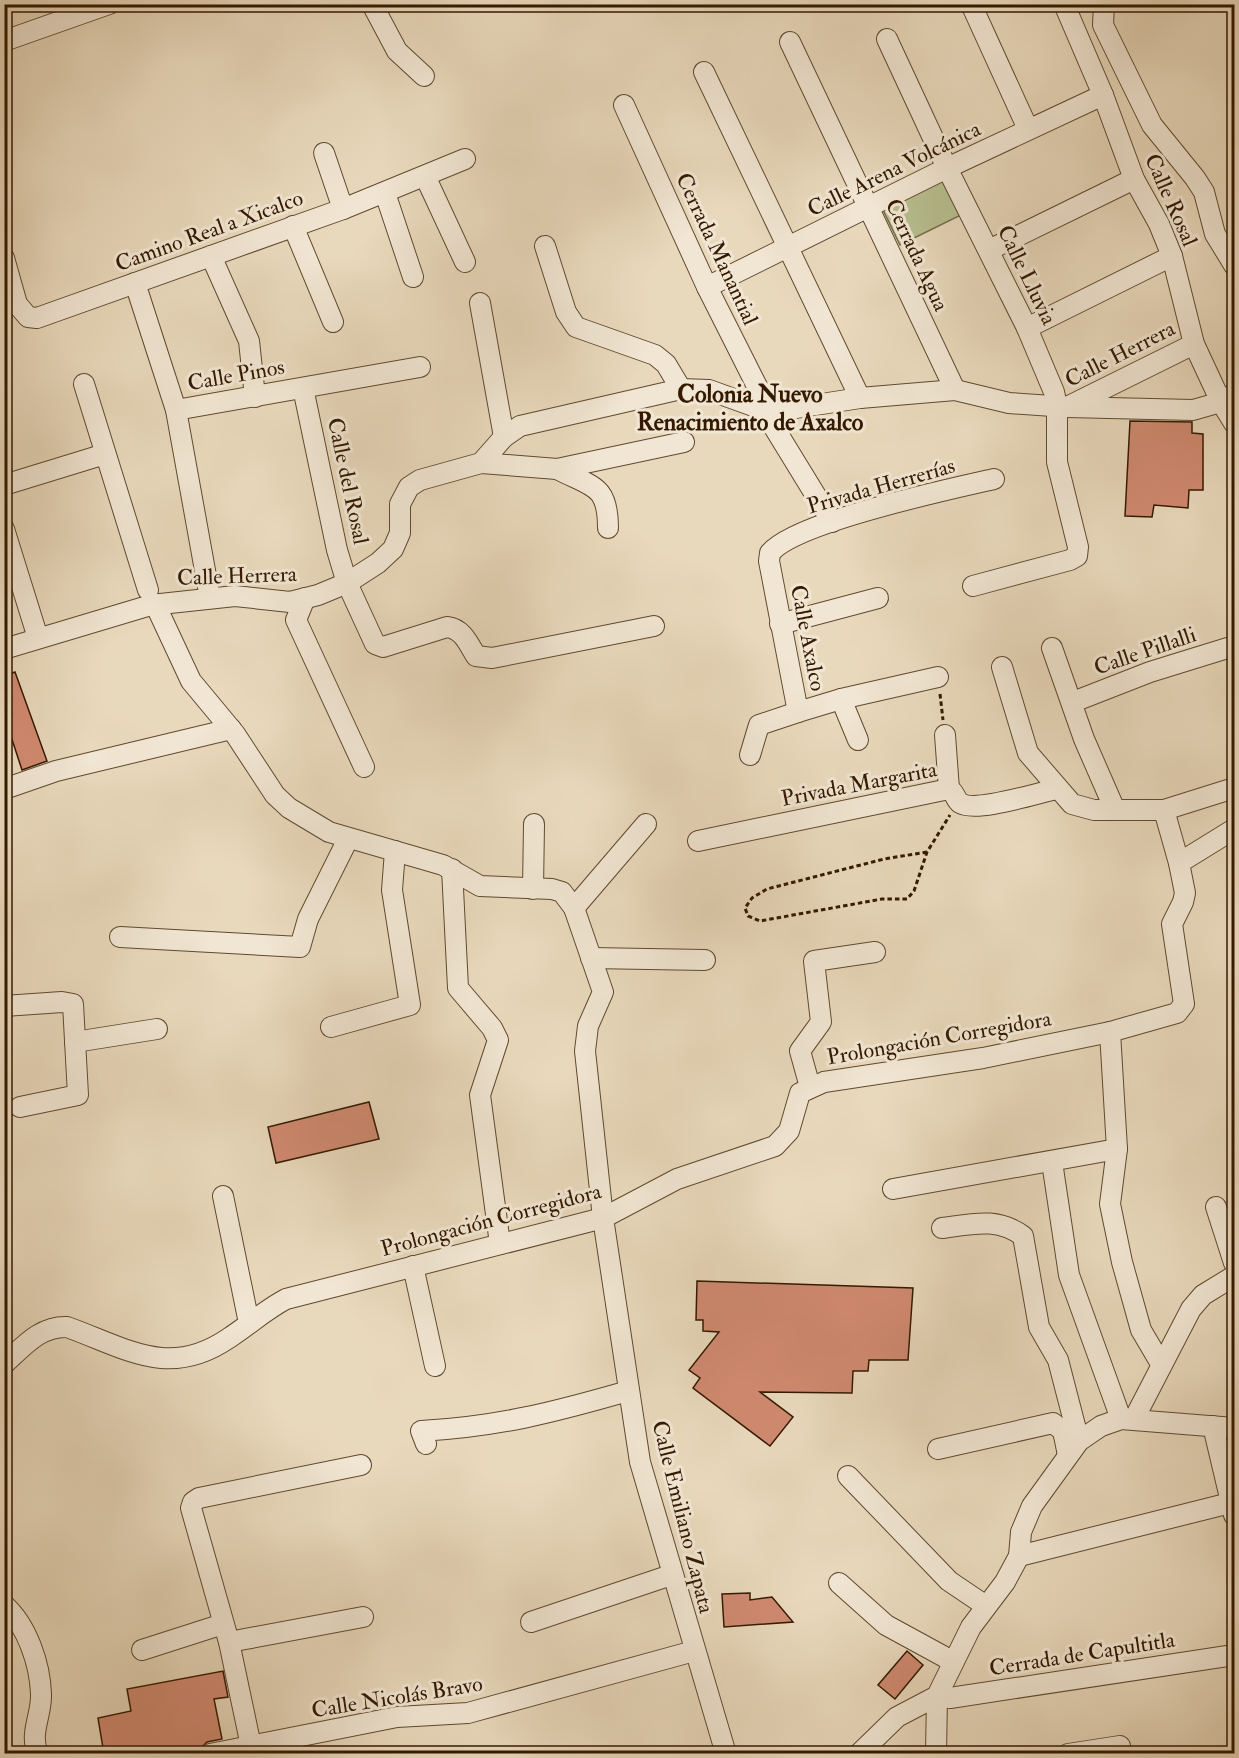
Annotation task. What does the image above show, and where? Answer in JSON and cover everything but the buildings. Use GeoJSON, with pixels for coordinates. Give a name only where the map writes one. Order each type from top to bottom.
{"type":"FeatureCollection","features":[{"type":"Feature","properties":{"kind":"street"},"geometry":{"type":"LineString","coordinates":[[4,41],[109,4]]}},
{"type":"Feature","properties":{"kind":"street"},"geometry":{"type":"LineString","coordinates":[[372,4],[393,46],[424,75]]}},
{"type":"Feature","properties":{"kind":"street"},"geometry":{"type":"LineString","coordinates":[[971,4],[1028,129]]}},
{"type":"Feature","properties":{"kind":"street","name":"Calle Rosal"},"geometry":{"type":"LineString","coordinates":[[1064,4],[1103,95],[1134,180],[1159,224],[1172,256],[1194,344],[1228,398],[1234,423]]}},
{"type":"Feature","properties":{"kind":"street"},"geometry":{"type":"LineString","coordinates":[[1104,4],[1103,25],[1152,125],[1196,178],[1204,192],[1215,234],[1234,265]]}},
{"type":"Feature","properties":{"kind":"street","name":"Calle Lluvia"},"geometry":{"type":"LineString","coordinates":[[887,39],[947,168],[1027,328],[1062,407],[1057,462],[1078,547],[1077,556],[1070,560],[972,586]]}},
{"type":"Feature","properties":{"kind":"street","name":"Cerrada Agua"},"geometry":{"type":"LineString","coordinates":[[790,42],[955,390]]}},
{"type":"Feature","properties":{"kind":"street"},"geometry":{"type":"LineString","coordinates":[[704,72],[786,249],[860,398]]}},
{"type":"Feature","properties":{"kind":"street","name":"Calle Arena Volcánica"},"geometry":{"type":"LineString","coordinates":[[706,286],[786,249],[1028,129],[1103,95]]}},
{"type":"Feature","properties":{"kind":"street","name":"Cerrada Manantial"},"geometry":{"type":"LineString","coordinates":[[624,105],[706,286],[770,412],[775,429],[832,522]]}},
{"type":"Feature","properties":{"kind":"street"},"geometry":{"type":"LineString","coordinates":[[324,153],[343,209]]}},
{"type":"Feature","properties":{"kind":"street","name":"Camino Real a Xicalco"},"geometry":{"type":"LineString","coordinates":[[4,258],[17,304],[28,317],[37,318],[343,209],[465,159]]}},
{"type":"Feature","properties":{"kind":"street"},"geometry":{"type":"LineString","coordinates":[[424,176],[465,262]]}},
{"type":"Feature","properties":{"kind":"street"},"geometry":{"type":"LineString","coordinates":[[989,250],[1134,180]]}},
{"type":"Feature","properties":{"kind":"street"},"geometry":{"type":"LineString","coordinates":[[385,193],[413,277]]}},
{"type":"Feature","properties":{"kind":"street"},"geometry":{"type":"LineString","coordinates":[[293,226],[333,322]]}},
{"type":"Feature","properties":{"kind":"street"},"geometry":{"type":"LineString","coordinates":[[546,246],[566,312],[576,327],[655,355],[666,364],[681,388]]}},
{"type":"Feature","properties":{"kind":"street"},"geometry":{"type":"LineString","coordinates":[[211,256],[249,341],[255,397]]}},
{"type":"Feature","properties":{"kind":"street"},"geometry":{"type":"LineString","coordinates":[[1027,328],[1172,256]]}},
{"type":"Feature","properties":{"kind":"street"},"geometry":{"type":"LineString","coordinates":[[135,283],[176,410],[210,598]]}},
{"type":"Feature","properties":{"kind":"street"},"geometry":{"type":"LineString","coordinates":[[480,303],[504,437]]}},
{"type":"Feature","properties":{"kind":"street","name":"Calle Herrera"},"geometry":{"type":"LineString","coordinates":[[1062,407],[1194,344]]}},
{"type":"Feature","properties":{"kind":"street","name":"Calle Pinos"},"geometry":{"type":"LineString","coordinates":[[176,410],[420,367]]}},
{"type":"Feature","properties":{"kind":"street"},"geometry":{"type":"LineString","coordinates":[[84,384],[152,597],[191,681],[231,729],[275,795],[289,808],[329,832],[452,869],[480,886],[562,892],[574,908],[591,958],[705,960]]}},
{"type":"Feature","properties":{"kind":"street","name":"Calle del Rosal"},"geometry":{"type":"LineString","coordinates":[[303,387],[337,550],[347,583],[375,644],[383,647],[447,627],[461,632],[476,656],[492,658],[654,626]]}},
{"type":"Feature","properties":{"kind":"street","name":"Calle Herrera"},"geometry":{"type":"LineString","coordinates":[[4,650],[152,597],[235,596],[290,602],[347,583],[378,563],[393,549],[400,533],[400,504],[409,487],[420,480],[481,463],[504,437],[520,426],[681,388],[709,390],[770,412],[860,398],[955,390],[1009,403],[1062,407],[1193,410],[1228,398]]}},
{"type":"Feature","properties":{"kind":"street"},"geometry":{"type":"LineString","coordinates":[[481,463],[556,469],[684,442]]}},
{"type":"Feature","properties":{"kind":"street"},"geometry":{"type":"LineString","coordinates":[[4,485],[105,454]]}},
{"type":"Feature","properties":{"kind":"street"},"geometry":{"type":"LineString","coordinates":[[556,469],[599,491],[604,496],[608,506],[609,528]]}},
{"type":"Feature","properties":{"kind":"street","name":"Privada Herrerías"},"geometry":{"type":"LineString","coordinates":[[783,542],[832,522],[926,494],[994,479]]}},
{"type":"Feature","properties":{"kind":"street"},"geometry":{"type":"LineString","coordinates":[[4,529],[38,638]]}},
{"type":"Feature","properties":{"kind":"street","name":"Calle Axalco"},"geometry":{"type":"LineString","coordinates":[[783,542],[770,553],[769,561],[798,712],[841,699],[938,677]]}},
{"type":"Feature","properties":{"kind":"street"},"geometry":{"type":"LineString","coordinates":[[305,598],[296,620],[364,767]]}},
{"type":"Feature","properties":{"kind":"street"},"geometry":{"type":"LineString","coordinates":[[780,624],[878,598]]}},
{"type":"Feature","properties":{"kind":"street","name":"Calle Pillalli"},"geometry":{"type":"LineString","coordinates":[[1072,702],[1150,672],[1234,646]]}},
{"type":"Feature","properties":{"kind":"street"},"geometry":{"type":"LineString","coordinates":[[1052,648],[1084,739],[1116,810]]}},
{"type":"Feature","properties":{"kind":"street"},"geometry":{"type":"LineString","coordinates":[[1002,666],[1028,753],[1057,789],[1081,809],[1164,810],[1234,788]]}},
{"type":"Feature","properties":{"kind":"street"},"geometry":{"type":"LineString","coordinates":[[841,699],[858,740]]}},
{"type":"Feature","properties":{"kind":"street"},"geometry":{"type":"LineString","coordinates":[[750,755],[759,725],[798,712]]}},
{"type":"Feature","properties":{"kind":"street"},"geometry":{"type":"LineString","coordinates":[[4,789],[56,771],[231,729]]}},
{"type":"Feature","properties":{"kind":"street"},"geometry":{"type":"LineString","coordinates":[[945,735],[954,795]]}},
{"type":"Feature","properties":{"kind":"street","name":"Privada Margarita"},"geometry":{"type":"LineString","coordinates":[[698,841],[954,795],[968,806],[988,805],[1057,789]]}},
{"type":"Feature","properties":{"kind":"street","name":"Prolongación Corregidora"},"geometry":{"type":"LineString","coordinates":[[4,1364],[40,1333],[53,1327],[67,1327],[166,1361],[184,1359],[209,1350],[286,1299],[603,1218],[677,1179],[775,1146],[789,1131],[800,1093],[824,1082],[983,1058],[1110,1032],[1171,1016],[1182,1009],[1184,1004],[1172,938],[1172,924],[1185,893],[1164,810]]}},
{"type":"Feature","properties":{"kind":"street"},"geometry":{"type":"LineString","coordinates":[[533,889],[534,824]]}},
{"type":"Feature","properties":{"kind":"street"},"geometry":{"type":"LineString","coordinates":[[574,908],[646,824]]}},
{"type":"Feature","properties":{"kind":"street"},"geometry":{"type":"LineString","coordinates":[[1179,863],[1234,829]]}},
{"type":"Feature","properties":{"kind":"street"},"geometry":{"type":"LineString","coordinates":[[120,937],[300,947],[308,919],[348,839]]}},
{"type":"Feature","properties":{"kind":"street"},"geometry":{"type":"LineString","coordinates":[[331,1027],[410,1005],[392,890],[395,851]]}},
{"type":"Feature","properties":{"kind":"street"},"geometry":{"type":"LineString","coordinates":[[452,869],[458,988],[492,1028],[498,1040],[480,1095],[500,1244]]}},
{"type":"Feature","properties":{"kind":"street"},"geometry":{"type":"LineString","coordinates":[[810,1087],[800,1050],[821,1022],[814,961],[875,952]]}},
{"type":"Feature","properties":{"kind":"street","name":"Calle Emiliano Zapata"},"geometry":{"type":"LineString","coordinates":[[591,958],[603,992],[588,1026],[585,1051],[603,1218],[640,1462],[671,1575],[726,1754]]}},
{"type":"Feature","properties":{"kind":"street"},"geometry":{"type":"LineString","coordinates":[[4,1006],[62,1002],[73,1004],[78,1095],[20,1107]]}},
{"type":"Feature","properties":{"kind":"street"},"geometry":{"type":"LineString","coordinates":[[75,1042],[158,1029]]}},
{"type":"Feature","properties":{"kind":"street"},"geometry":{"type":"LineString","coordinates":[[1110,1032],[1117,1149],[1110,1204],[1122,1262],[1141,1330],[1161,1364]]}},
{"type":"Feature","properties":{"kind":"street"},"geometry":{"type":"LineString","coordinates":[[893,1189],[1117,1149]]}},
{"type":"Feature","properties":{"kind":"street"},"geometry":{"type":"LineString","coordinates":[[1052,1162],[1069,1275],[1128,1419]]}},
{"type":"Feature","properties":{"kind":"street"},"geometry":{"type":"LineString","coordinates":[[223,1196],[249,1323]]}},
{"type":"Feature","properties":{"kind":"street"},"geometry":{"type":"LineString","coordinates":[[1216,1207],[1234,1263]]}},
{"type":"Feature","properties":{"kind":"street"},"geometry":{"type":"LineString","coordinates":[[942,1228],[983,1222],[1009,1225],[1023,1236],[1039,1327],[1058,1360],[1074,1448]]}},
{"type":"Feature","properties":{"kind":"street"},"geometry":{"type":"LineString","coordinates":[[413,1266],[435,1366]]}},
{"type":"Feature","properties":{"kind":"street"},"geometry":{"type":"LineString","coordinates":[[1128,1419],[1191,1309],[1203,1295],[1234,1276]]}},
{"type":"Feature","properties":{"kind":"street"},"geometry":{"type":"LineString","coordinates":[[426,1444],[420,1431],[481,1427],[514,1421],[628,1391]]}},
{"type":"Feature","properties":{"kind":"street"},"geometry":{"type":"LineString","coordinates":[[936,1754],[937,1696],[952,1661],[986,1606],[1005,1582],[1019,1556],[1021,1532],[1032,1506],[1074,1448],[1101,1426],[1128,1419],[1234,1428]]}},
{"type":"Feature","properties":{"kind":"street"},"geometry":{"type":"LineString","coordinates":[[939,1449],[1053,1423],[1063,1431],[1074,1448]]}},
{"type":"Feature","properties":{"kind":"street"},"geometry":{"type":"LineString","coordinates":[[1019,1556],[1232,1509],[1213,1426]]}},
{"type":"Feature","properties":{"kind":"street"},"geometry":{"type":"LineString","coordinates":[[251,1746],[226,1633],[191,1508],[193,1502],[199,1498],[361,1465]]}},
{"type":"Feature","properties":{"kind":"street"},"geometry":{"type":"LineString","coordinates":[[848,1476],[949,1581],[986,1606]]}},
{"type":"Feature","properties":{"kind":"street"},"geometry":{"type":"LineString","coordinates":[[531,1622],[671,1575]]}},
{"type":"Feature","properties":{"kind":"street"},"geometry":{"type":"LineString","coordinates":[[839,1583],[886,1625],[952,1661]]}},
{"type":"Feature","properties":{"kind":"street"},"geometry":{"type":"LineString","coordinates":[[4,1605],[17,1617],[34,1656],[41,1695],[33,1742],[38,1754]]}},
{"type":"Feature","properties":{"kind":"street"},"geometry":{"type":"LineString","coordinates":[[142,1650],[226,1633],[363,1617]]}},
{"type":"Feature","properties":{"kind":"street","name":"Calle Nicolás Bravo"},"geometry":{"type":"LineString","coordinates":[[210,1754],[397,1717],[468,1713],[694,1651]]}},
{"type":"Feature","properties":{"kind":"street","name":"Cerrada de Capultitla"},"geometry":{"type":"LineString","coordinates":[[937,1696],[950,1698],[1234,1655]]}},
{"type":"Feature","properties":{"kind":"street"},"geometry":{"type":"LineString","coordinates":[[858,1754],[897,1717],[937,1696]]}},
{"type":"Feature","properties":{"kind":"street"},"geometry":{"type":"LineString","coordinates":[[1068,1754],[1120,1746]]}},
{"type":"Feature","properties":{"kind":"path"},"geometry":{"type":"LineString","coordinates":[[938,677],[945,735]]}},
{"type":"Feature","properties":{"kind":"path"},"geometry":{"type":"LineString","coordinates":[[927,852],[884,859],[767,889],[752,898],[745,908],[748,916],[760,921],[882,899],[907,899],[914,891],[927,852],[954,795]]}},
{"type":"Feature","properties":{"kind":"green space"},"geometry":{"type":"Polygon","coordinates":[[[948,178],[965,213],[900,245],[883,210],[948,178]]]}},
{"type":"Feature","properties":{"kind":"district","name":"Colonia Nuevo Renacimiento de Axalco"},"geometry":{"type":"Point","coordinates":[750,408]}}]}
